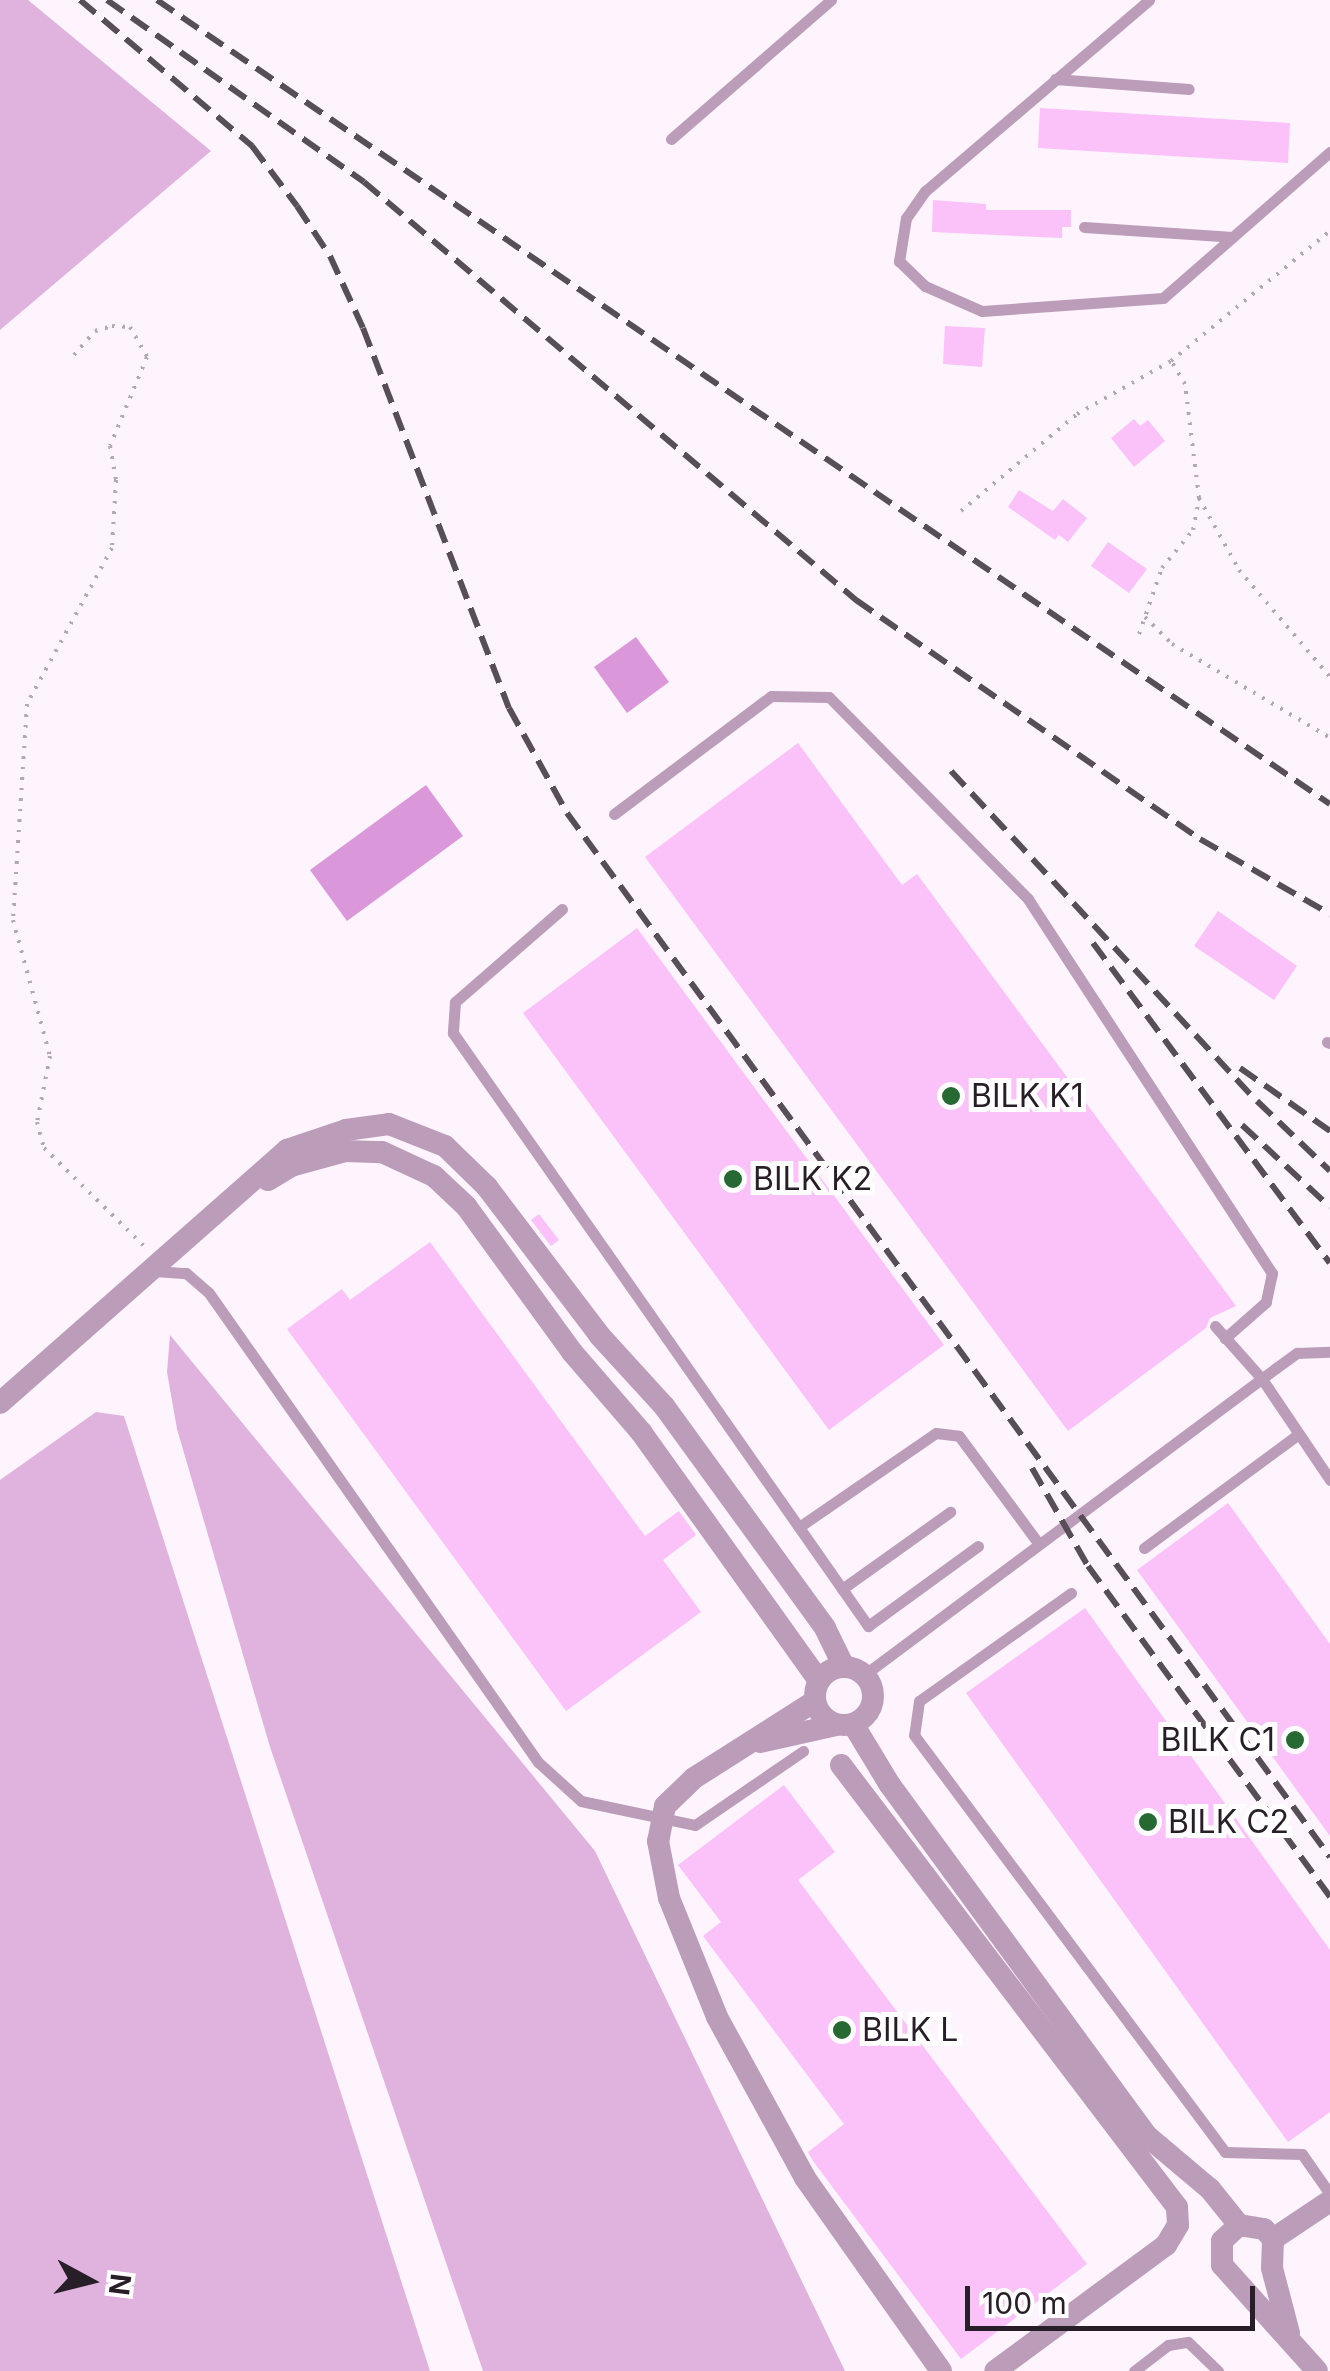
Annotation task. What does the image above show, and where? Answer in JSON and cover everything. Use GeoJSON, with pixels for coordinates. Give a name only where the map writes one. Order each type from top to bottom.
{"type":"FeatureCollection","features":[{"type":"Feature","properties":{"kind":"street"},"geometry":{"type":"LineString","coordinates":[[0,1404],[287,1150],[346,1130],[388,1124],[445,1146],[487,1187],[600,1336],[664,1406],[824,1628],[872,1702],[845,1724],[791,1732],[724,1756]]}},
{"type":"Feature","properties":{"kind":"street"},"geometry":{"type":"LineString","coordinates":[[227,1206],[291,1166],[345,1150],[382,1152],[434,1176],[466,1206],[572,1352],[641,1432],[817,1690],[1147,2136],[1210,2189],[1240,2225],[1264,2229],[1273,2239],[1272,2268],[1289,2333]]}},
{"type":"Feature","properties":{"kind":"street"},"geometry":{"type":"LineString","coordinates":[[854,1671],[817,1690],[694,1778],[660,1816],[658,1841],[670,1898],[717,2017],[804,2178],[942,2371]]}},
{"type":"Feature","properties":{"kind":"street"},"geometry":{"type":"LineString","coordinates":[[841,1765],[1176,2207],[1178,2225],[1166,2244],[995,2371]]}},
{"type":"Feature","properties":{"kind":"street"},"geometry":{"type":"LineString","coordinates":[[1273,2239],[1330,2197]]}},
{"type":"Feature","properties":{"kind":"street"},"geometry":{"type":"LineString","coordinates":[[1240,2225],[1229,2232],[1219,2253],[1230,2275],[1240,2280],[1289,2333],[1317,2371]]}},
{"type":"Feature","properties":{"kind":"street"},"geometry":{"type":"LineString","coordinates":[[1240,2280],[1264,2276],[1272,2268]]}},
{"type":"Feature","properties":{"kind":"lane"},"geometry":{"type":"LineString","coordinates":[[671,140],[830,0]]}},
{"type":"Feature","properties":{"kind":"lane"},"geometry":{"type":"LineString","coordinates":[[1149,0],[924,191],[906,218],[900,260],[925,286],[982,310],[1163,298],[1330,152]]}},
{"type":"Feature","properties":{"kind":"lane"},"geometry":{"type":"LineString","coordinates":[[1056,79],[1189,89]]}},
{"type":"Feature","properties":{"kind":"lane"},"geometry":{"type":"LineString","coordinates":[[1084,227],[1234,236]]}},
{"type":"Feature","properties":{"kind":"lane"},"geometry":{"type":"LineString","coordinates":[[614,814],[771,696],[829,697],[1028,899],[1272,1274],[1266,1302],[1225,1338]]}},
{"type":"Feature","properties":{"kind":"lane"},"geometry":{"type":"LineString","coordinates":[[562,909],[456,1002],[453,1033],[868,1626],[978,1546]]}},
{"type":"Feature","properties":{"kind":"lane"},"geometry":{"type":"LineString","coordinates":[[158,1267],[186,1274],[209,1293],[538,1762],[581,1801],[626,1815],[660,1816],[695,1825],[803,1751]]}},
{"type":"Feature","properties":{"kind":"lane"},"geometry":{"type":"LineString","coordinates":[[1215,1326],[1262,1380],[1330,1480]]}},
{"type":"Feature","properties":{"kind":"lane"},"geometry":{"type":"LineString","coordinates":[[854,1671],[1040,1544],[1297,1353],[1330,1352]]}},
{"type":"Feature","properties":{"kind":"lane"},"geometry":{"type":"LineString","coordinates":[[798,1527],[936,1434],[959,1436],[1040,1544]]}},
{"type":"Feature","properties":{"kind":"lane"},"geometry":{"type":"LineString","coordinates":[[1144,1548],[1297,1435]]}},
{"type":"Feature","properties":{"kind":"lane"},"geometry":{"type":"LineString","coordinates":[[842,1589],[950,1512]]}},
{"type":"Feature","properties":{"kind":"lane"},"geometry":{"type":"LineString","coordinates":[[1071,1593],[918,1701],[914,1734],[1225,2152],[1302,2154],[1330,2197]]}},
{"type":"Feature","properties":{"kind":"lane"},"geometry":{"type":"LineString","coordinates":[[1134,2371],[1168,2345],[1188,2342],[1218,2371]]}},
{"type":"Feature","properties":{"kind":"path"},"geometry":{"type":"LineString","coordinates":[[960,510],[1077,414],[1171,361],[1330,230]]}},
{"type":"Feature","properties":{"kind":"path"},"geometry":{"type":"LineString","coordinates":[[74,355],[94,331],[112,326],[130,327],[147,357],[110,446],[116,480],[112,548],[27,704],[12,920],[50,1056],[36,1122],[44,1148],[158,1267]]}},
{"type":"Feature","properties":{"kind":"path"},"geometry":{"type":"LineString","coordinates":[[1139,634],[1162,568],[1193,530],[1200,498],[1186,384],[1171,361]]}},
{"type":"Feature","properties":{"kind":"path"},"geometry":{"type":"LineString","coordinates":[[1200,498],[1240,570],[1330,676]]}},
{"type":"Feature","properties":{"kind":"path"},"geometry":{"type":"LineString","coordinates":[[1145,617],[1172,644],[1330,738]]}},
{"type":"Feature","properties":{"kind":"shaded area"},"geometry":{"type":"Polygon","coordinates":[[[0,0],[28,0],[211,151],[0,330],[0,0]]]}},
{"type":"Feature","properties":{"kind":"shaded area"},"geometry":{"type":"Polygon","coordinates":[[[636,637],[669,682],[627,713],[594,667],[636,637]]]}},
{"type":"Feature","properties":{"kind":"shaded area"},"geometry":{"type":"Polygon","coordinates":[[[426,785],[463,836],[347,921],[310,870],[426,785]]]}},
{"type":"Feature","properties":{"kind":"shaded area"},"geometry":{"type":"Polygon","coordinates":[[[170,1335],[595,1851],[845,2371],[483,2371],[270,1747],[177,1429],[167,1372],[170,1335]]]}},
{"type":"Feature","properties":{"kind":"shaded area"},"geometry":{"type":"Polygon","coordinates":[[[96,1412],[124,1416],[430,2371],[0,2371],[0,1480],[96,1412]]]}},
{"type":"Feature","properties":{"kind":"building"},"geometry":{"type":"Polygon","coordinates":[[[1040,108],[1290,123],[1288,163],[1038,148],[1040,108]]]}},
{"type":"Feature","properties":{"kind":"building"},"geometry":{"type":"Polygon","coordinates":[[[933,200],[986,204],[986,210],[1071,210],[1071,227],[1062,227],[1062,238],[932,232],[933,200]]]}},
{"type":"Feature","properties":{"kind":"building"},"geometry":{"type":"Polygon","coordinates":[[[945,326],[985,328],[982,367],[943,364],[945,326]]]}},
{"type":"Feature","properties":{"kind":"building"},"geometry":{"type":"Polygon","coordinates":[[[1134,419],[1140,426],[1148,420],[1165,441],[1134,467],[1111,438],[1134,419]]]}},
{"type":"Feature","properties":{"kind":"building"},"geometry":{"type":"Polygon","coordinates":[[[1019,490],[1053,511],[1063,499],[1087,518],[1068,542],[1059,535],[1055,540],[1008,507],[1019,490]]]}},
{"type":"Feature","properties":{"kind":"building"},"geometry":{"type":"Polygon","coordinates":[[[1108,542],[1147,569],[1129,593],[1091,566],[1108,542]]]}},
{"type":"Feature","properties":{"kind":"building","name":"BILK K1"},"geometry":{"type":"Polygon","coordinates":[[[798,743],[902,885],[917,874],[1236,1306],[1210,1318],[1206,1328],[1068,1431],[645,857],[798,743]]]}},
{"type":"Feature","properties":{"kind":"building"},"geometry":{"type":"Polygon","coordinates":[[[1218,911],[1297,966],[1274,1000],[1194,946],[1218,911]]]}},
{"type":"Feature","properties":{"kind":"building","name":"BILK K2"},"geometry":{"type":"Polygon","coordinates":[[[637,928],[944,1345],[829,1430],[523,1013],[637,928]]]}},
{"type":"Feature","properties":{"kind":"building"},"geometry":{"type":"Polygon","coordinates":[[[539,1214],[559,1240],[551,1246],[531,1220],[539,1214]]]}},
{"type":"Feature","properties":{"kind":"building"},"geometry":{"type":"Polygon","coordinates":[[[430,1242],[645,1536],[679,1511],[696,1535],[663,1560],[701,1612],[566,1711],[287,1329],[342,1289],[350,1300],[430,1242]]]}},
{"type":"Feature","properties":{"kind":"building","name":"BILK C1"},"geometry":{"type":"Polygon","coordinates":[[[1228,1503],[1330,1644],[1330,1836],[1137,1570],[1228,1503]]]}},
{"type":"Feature","properties":{"kind":"building","name":"BILK C2"},"geometry":{"type":"Polygon","coordinates":[[[1085,1608],[1330,1950],[1330,2112],[1288,2142],[966,1693],[1085,1608]]]}},
{"type":"Feature","properties":{"kind":"building","name":"BILK L"},"geometry":{"type":"Polygon","coordinates":[[[784,1785],[835,1852],[798,1880],[1087,2264],[961,2359],[813,2161],[808,2152],[844,2124],[703,1936],[721,1922],[678,1865],[784,1785]]]}},
{"type":"Feature","properties":{"kind":"railway"},"geometry":{"type":"LineString","coordinates":[[80,0],[252,146],[297,206],[330,256],[363,328],[509,708],[567,813],[1330,1857]]}},
{"type":"Feature","properties":{"kind":"railway"},"geometry":{"type":"LineString","coordinates":[[107,0],[364,182],[856,600],[1200,839],[1330,914]]}},
{"type":"Feature","properties":{"kind":"railway"},"geometry":{"type":"LineString","coordinates":[[157,0],[1330,804]]}},
{"type":"Feature","properties":{"kind":"railway"},"geometry":{"type":"LineString","coordinates":[[951,771],[1257,1101],[1330,1171]]}},
{"type":"Feature","properties":{"kind":"railway"},"geometry":{"type":"LineString","coordinates":[[1093,943],[1330,1263]]}},
{"type":"Feature","properties":{"kind":"railway"},"geometry":{"type":"LineString","coordinates":[[1240,1068],[1330,1131]]}},
{"type":"Feature","properties":{"kind":"railway"},"geometry":{"type":"LineString","coordinates":[[1242,1125],[1330,1207]]}},
{"type":"Feature","properties":{"kind":"railway"},"geometry":{"type":"LineString","coordinates":[[1032,1468],[1088,1566],[1330,1897]]}},
{"type":"Feature","properties":{"kind":"place","name":"BILK K1"},"geometry":{"type":"Point","coordinates":[951,1096]}},
{"type":"Feature","properties":{"kind":"place","name":"BILK K2"},"geometry":{"type":"Point","coordinates":[733,1179]}},
{"type":"Feature","properties":{"kind":"place","name":"BILK C1"},"geometry":{"type":"Point","coordinates":[1295,1740]}},
{"type":"Feature","properties":{"kind":"place","name":"BILK C2"},"geometry":{"type":"Point","coordinates":[1148,1822]}},
{"type":"Feature","properties":{"kind":"place","name":"BILK L"},"geometry":{"type":"Point","coordinates":[842,2030]}}]}
